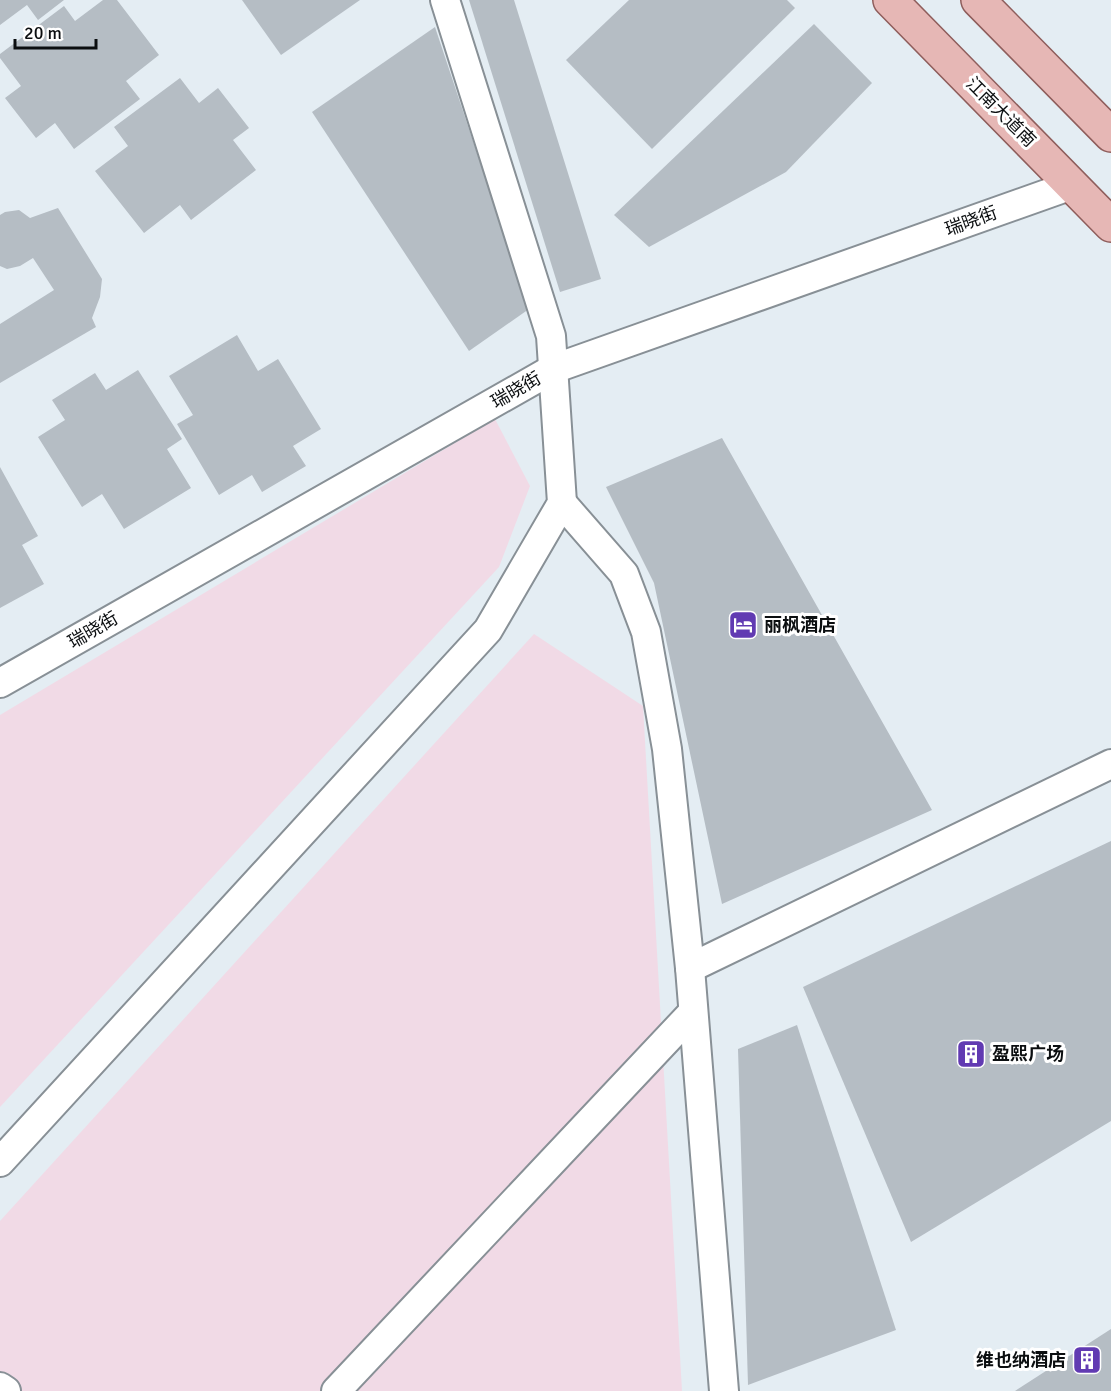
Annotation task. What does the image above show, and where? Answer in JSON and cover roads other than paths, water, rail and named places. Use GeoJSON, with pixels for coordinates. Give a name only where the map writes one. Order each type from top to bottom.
{"type":"FeatureCollection","features":[{"type":"Feature","properties":{"kind":"main road","name":"江南大道南"},"geometry":{"type":"LineString","coordinates":[[890,0],[1111,225]]}},
{"type":"Feature","properties":{"kind":"main road"},"geometry":{"type":"LineString","coordinates":[[978,0],[1111,135]]}},
{"type":"Feature","properties":{"kind":"street"},"geometry":{"type":"LineString","coordinates":[[0,1162],[488,630],[562,503],[551,336],[445,0]]}},
{"type":"Feature","properties":{"kind":"street","name":"瑞晓街"},"geometry":{"type":"LineString","coordinates":[[0,682],[554,369],[1072,185]]}},
{"type":"Feature","properties":{"kind":"street"},"geometry":{"type":"LineString","coordinates":[[562,503],[624,574],[646,632],[667,749],[690,968],[724,1391]]}},
{"type":"Feature","properties":{"kind":"street"},"geometry":{"type":"LineString","coordinates":[[690,968],[1111,764]]}},
{"type":"Feature","properties":{"kind":"street"},"geometry":{"type":"LineString","coordinates":[[336,1391],[693,1012]]}},
{"type":"Feature","properties":{"kind":"street"},"geometry":{"type":"LineString","coordinates":[[0,1387],[6,1391]]}},
{"type":"Feature","properties":{"kind":"place","name":"丽枫酒店"},"geometry":{"type":"Point","coordinates":[743,625]}},
{"type":"Feature","properties":{"kind":"place","name":"盈熙广场"},"geometry":{"type":"Point","coordinates":[971,1054]}},
{"type":"Feature","properties":{"kind":"place","name":"维也纳酒店"},"geometry":{"type":"Point","coordinates":[1087,1360]}}]}
